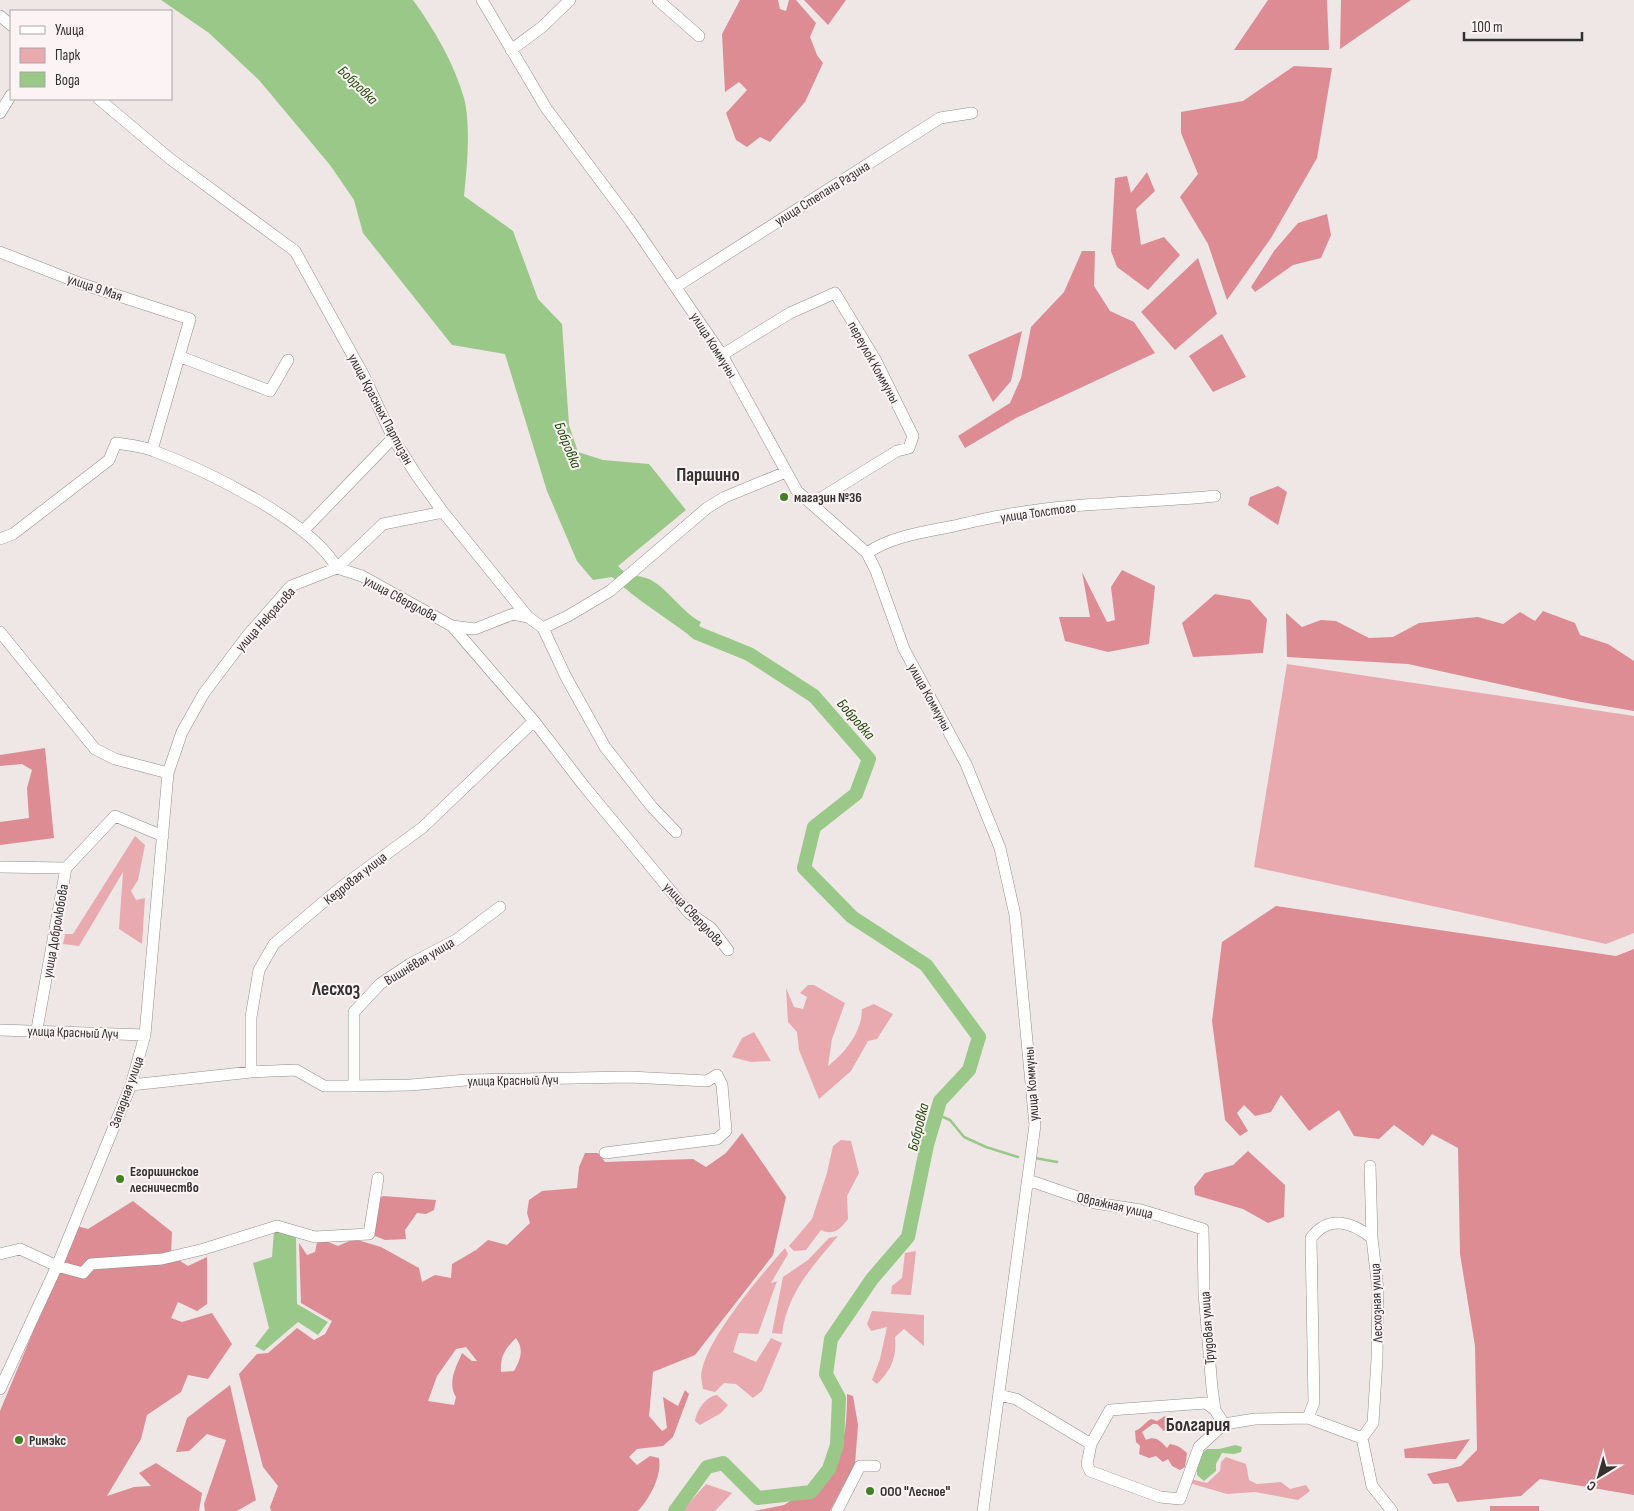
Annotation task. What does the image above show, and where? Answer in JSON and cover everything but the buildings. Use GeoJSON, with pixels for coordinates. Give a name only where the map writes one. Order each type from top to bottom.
{"type":"FeatureCollection","features":[{"type":"Feature","properties":{"kind":"street","name":"улица Коммуны"},"geometry":{"type":"LineString","coordinates":[[482,0],[546,108],[677,286],[722,356],[797,491],[813,503],[867,553],[876,571],[904,649],[966,764],[1000,848],[1008,880],[1022,970],[1035,1125],[999,1395],[982,1501],[983,1511]]}},
{"type":"Feature","properties":{"kind":"street"},"geometry":{"type":"LineString","coordinates":[[510,50],[542,28],[570,0]]}},
{"type":"Feature","properties":{"kind":"street"},"geometry":{"type":"LineString","coordinates":[[658,0],[698,36]]}},
{"type":"Feature","properties":{"kind":"street"},"geometry":{"type":"LineString","coordinates":[[0,16],[10,24]]}},
{"type":"Feature","properties":{"kind":"street"},"geometry":{"type":"LineString","coordinates":[[0,113],[10,97]]}},
{"type":"Feature","properties":{"kind":"street","name":"улица Красных Партизан"},"geometry":{"type":"LineString","coordinates":[[100,100],[169,158],[295,251],[364,376],[393,438],[443,512],[528,617],[543,628],[566,677],[606,747],[652,807],[676,832]]}},
{"type":"Feature","properties":{"kind":"street","name":"улица Степана Разина"},"geometry":{"type":"LineString","coordinates":[[677,286],[940,118],[972,113]]}},
{"type":"Feature","properties":{"kind":"street","name":"улица 9 Мая"},"geometry":{"type":"LineString","coordinates":[[0,252],[92,287],[190,319],[181,357]]}},
{"type":"Feature","properties":{"kind":"street","name":"переулок Коммуны"},"geometry":{"type":"LineString","coordinates":[[722,356],[790,313],[835,293],[875,359],[913,436],[909,448],[897,451],[813,503]]}},
{"type":"Feature","properties":{"kind":"street"},"geometry":{"type":"LineString","coordinates":[[152,450],[181,357],[270,391],[288,360]]}},
{"type":"Feature","properties":{"kind":"street"},"geometry":{"type":"LineString","coordinates":[[303,531],[393,438]]}},
{"type":"Feature","properties":{"kind":"street"},"geometry":{"type":"LineString","coordinates":[[0,539],[13,534],[109,460],[116,443],[152,450],[227,485],[268,508],[303,531],[331,556],[337,568]]}},
{"type":"Feature","properties":{"kind":"street"},"geometry":{"type":"LineString","coordinates":[[543,628],[568,616],[610,591],[707,508],[725,497],[786,472]]}},
{"type":"Feature","properties":{"kind":"street","name":"улица Толстого"},"geometry":{"type":"LineString","coordinates":[[867,553],[881,544],[921,532],[1017,512],[1215,496]]}},
{"type":"Feature","properties":{"kind":"street","name":"улица Некрасова"},"geometry":{"type":"LineString","coordinates":[[168,773],[182,732],[204,693],[247,636],[291,586],[337,568],[383,524],[443,512]]}},
{"type":"Feature","properties":{"kind":"street","name":"улица Свердлова"},"geometry":{"type":"LineString","coordinates":[[337,568],[362,576],[452,626],[534,721],[584,786],[689,913],[711,928],[728,950]]}},
{"type":"Feature","properties":{"kind":"street"},"geometry":{"type":"LineString","coordinates":[[452,626],[475,629],[513,614],[528,617]]}},
{"type":"Feature","properties":{"kind":"street"},"geometry":{"type":"LineString","coordinates":[[0,632],[95,749],[115,759],[168,773]]}},
{"type":"Feature","properties":{"kind":"street","name":"Кедровая улица"},"geometry":{"type":"LineString","coordinates":[[251,1072],[251,1017],[259,970],[274,944],[340,888],[422,828],[534,721]]}},
{"type":"Feature","properties":{"kind":"street","name":"Западная улица"},"geometry":{"type":"LineString","coordinates":[[0,1389],[56,1266],[131,1085],[145,1035],[168,773]]}},
{"type":"Feature","properties":{"kind":"street"},"geometry":{"type":"LineString","coordinates":[[66,868],[115,816],[163,836]]}},
{"type":"Feature","properties":{"kind":"street","name":"улица Добролюбова"},"geometry":{"type":"LineString","coordinates":[[0,867],[66,868],[38,1029]]}},
{"type":"Feature","properties":{"kind":"street","name":"Вишнёвая улица"},"geometry":{"type":"LineString","coordinates":[[354,1086],[354,1012],[380,984],[410,964],[456,940],[500,907]]}},
{"type":"Feature","properties":{"kind":"street","name":"улица Красный Луч"},"geometry":{"type":"LineString","coordinates":[[0,1030],[38,1029],[145,1035]]}},
{"type":"Feature","properties":{"kind":"street","name":"улица Красный Луч"},"geometry":{"type":"LineString","coordinates":[[131,1085],[251,1072],[296,1070],[324,1086],[411,1085],[466,1080],[630,1077],[706,1081],[718,1075],[722,1085],[726,1131],[717,1139],[605,1153]]}},
{"type":"Feature","properties":{"kind":"street","name":"Лесхозная улица"},"geometry":{"type":"LineString","coordinates":[[1362,1438],[1373,1423],[1377,1359],[1378,1290],[1372,1238],[1370,1166]]}},
{"type":"Feature","properties":{"kind":"street"},"geometry":{"type":"LineString","coordinates":[[0,1254],[20,1249],[56,1266],[83,1273],[90,1264],[162,1259],[204,1249],[277,1226],[316,1237],[369,1234],[378,1178]]}},
{"type":"Feature","properties":{"kind":"street","name":"Овражная улица"},"geometry":{"type":"LineString","coordinates":[[1028,1180],[1095,1203],[1141,1210],[1203,1229]]}},
{"type":"Feature","properties":{"kind":"street"},"geometry":{"type":"LineString","coordinates":[[1308,1418],[1314,1402],[1311,1238],[1318,1228],[1334,1221],[1361,1229],[1372,1238]]}},
{"type":"Feature","properties":{"kind":"street","name":"Трудовая улица"},"geometry":{"type":"LineString","coordinates":[[1203,1229],[1204,1293],[1215,1410],[1224,1424]]}},
{"type":"Feature","properties":{"kind":"street"},"geometry":{"type":"LineString","coordinates":[[999,1395],[1016,1399],[1091,1444]]}},
{"type":"Feature","properties":{"kind":"street"},"geometry":{"type":"LineString","coordinates":[[1180,1499],[1160,1497],[1090,1471],[1087,1464],[1091,1444],[1110,1410],[1206,1403],[1215,1410]]}},
{"type":"Feature","properties":{"kind":"street"},"geometry":{"type":"LineString","coordinates":[[1178,1511],[1180,1499],[1199,1447],[1224,1424],[1255,1420],[1308,1418],[1362,1438],[1372,1486],[1392,1511]]}},
{"type":"Feature","properties":{"kind":"street"},"geometry":{"type":"LineString","coordinates":[[837,1511],[860,1466],[875,1466]]}},
{"type":"Feature","properties":{"kind":"green space"},"geometry":{"type":"Polygon","coordinates":[[[1287,664],[1634,716],[1634,933],[1606,944],[1254,867],[1287,664]]]}},
{"type":"Feature","properties":{"kind":"green space"},"geometry":{"type":"Polygon","coordinates":[[[135,836],[145,845],[138,880],[131,891],[136,900],[145,898],[142,944],[119,929],[123,872],[79,946],[63,944],[65,934],[73,934],[135,836]]]}},
{"type":"Feature","properties":{"kind":"green space"},"geometry":{"type":"Polygon","coordinates":[[[808,985],[814,985],[845,1003],[832,1039],[828,1066],[840,1055],[856,1034],[862,1009],[874,1004],[893,1014],[877,1039],[868,1041],[851,1071],[819,1099],[799,1050],[797,1032],[788,1022],[786,988],[794,1007],[803,1009],[807,997],[800,993],[808,985]]]}},
{"type":"Feature","properties":{"kind":"green space"},"geometry":{"type":"Polygon","coordinates":[[[754,1032],[771,1061],[751,1062],[732,1057],[742,1038],[754,1032]]]}},
{"type":"Feature","properties":{"kind":"green space"},"geometry":{"type":"Polygon","coordinates":[[[841,1140],[851,1141],[859,1173],[847,1196],[848,1219],[833,1232],[821,1230],[806,1250],[794,1251],[789,1246],[812,1219],[827,1173],[833,1146],[841,1140]]]}},
{"type":"Feature","properties":{"kind":"green space"},"geometry":{"type":"Polygon","coordinates":[[[838,1236],[810,1270],[795,1293],[789,1306],[782,1334],[772,1333],[783,1277],[808,1260],[829,1238],[838,1236]]]}},
{"type":"Feature","properties":{"kind":"green space"},"geometry":{"type":"Polygon","coordinates":[[[785,1248],[788,1254],[771,1283],[777,1281],[758,1334],[739,1333],[733,1352],[756,1362],[771,1338],[782,1343],[762,1391],[753,1398],[736,1384],[724,1383],[715,1392],[703,1389],[701,1372],[715,1340],[737,1306],[785,1248]]]}},
{"type":"Feature","properties":{"kind":"green space"},"geometry":{"type":"Polygon","coordinates":[[[916,1251],[911,1295],[891,1294],[892,1286],[902,1278],[905,1253],[916,1251]]]}},
{"type":"Feature","properties":{"kind":"green space"},"geometry":{"type":"Polygon","coordinates":[[[872,1311],[924,1315],[924,1346],[904,1329],[895,1337],[895,1351],[892,1363],[886,1374],[877,1384],[872,1380],[880,1359],[887,1327],[871,1331],[867,1324],[872,1311]]]}},
{"type":"Feature","properties":{"kind":"green space"},"geometry":{"type":"Polygon","coordinates":[[[717,1395],[728,1405],[721,1413],[700,1425],[695,1421],[700,1408],[705,1401],[717,1395]]]}},
{"type":"Feature","properties":{"kind":"green space"},"geometry":{"type":"Polygon","coordinates":[[[1226,1457],[1246,1464],[1249,1480],[1257,1484],[1281,1482],[1290,1489],[1306,1485],[1310,1491],[1298,1500],[1255,1492],[1227,1494],[1186,1482],[1190,1479],[1207,1483],[1220,1471],[1221,1462],[1226,1457]]]}},
{"type":"Feature","properties":{"kind":"green space"},"geometry":{"type":"Polygon","coordinates":[[[706,1484],[732,1493],[715,1511],[682,1511],[706,1484]]]}},
{"type":"Feature","properties":{"kind":"shaded area"},"geometry":{"type":"Polygon","coordinates":[[[740,0],[778,0],[780,9],[786,11],[789,0],[796,0],[816,23],[810,37],[817,55],[823,63],[805,102],[770,142],[760,137],[747,147],[736,140],[726,113],[747,90],[739,82],[725,92],[722,34],[740,0]]]}},
{"type":"Feature","properties":{"kind":"shaded area"},"geometry":{"type":"Polygon","coordinates":[[[804,0],[846,0],[828,25],[804,0]]]}},
{"type":"Feature","properties":{"kind":"shaded area"},"geometry":{"type":"Polygon","coordinates":[[[1268,0],[1327,0],[1329,50],[1234,50],[1268,0]]]}},
{"type":"Feature","properties":{"kind":"shaded area"},"geometry":{"type":"Polygon","coordinates":[[[1341,0],[1411,0],[1340,49],[1341,0]]]}},
{"type":"Feature","properties":{"kind":"shaded area"},"geometry":{"type":"Polygon","coordinates":[[[1294,66],[1332,68],[1317,158],[1271,238],[1227,300],[1208,244],[1180,197],[1198,174],[1181,133],[1181,112],[1243,101],[1294,66]]]}},
{"type":"Feature","properties":{"kind":"shaded area"},"geometry":{"type":"Polygon","coordinates":[[[1147,172],[1155,191],[1136,209],[1141,245],[1164,237],[1180,255],[1148,290],[1117,267],[1111,251],[1115,178],[1127,176],[1131,193],[1147,172]]]}},
{"type":"Feature","properties":{"kind":"shaded area"},"geometry":{"type":"Polygon","coordinates":[[[1327,214],[1331,235],[1321,258],[1293,265],[1255,292],[1251,287],[1274,251],[1298,223],[1327,214]]]}},
{"type":"Feature","properties":{"kind":"shaded area"},"geometry":{"type":"Polygon","coordinates":[[[1082,251],[1095,251],[1094,286],[1110,311],[1134,322],[1155,353],[1016,418],[965,448],[958,436],[1010,403],[1021,378],[1031,327],[1064,292],[1082,251]]]}},
{"type":"Feature","properties":{"kind":"shaded area"},"geometry":{"type":"Polygon","coordinates":[[[1198,258],[1217,314],[1175,350],[1141,312],[1198,258]]]}},
{"type":"Feature","properties":{"kind":"shaded area"},"geometry":{"type":"Polygon","coordinates":[[[1022,331],[1011,381],[993,402],[968,355],[1022,331]]]}},
{"type":"Feature","properties":{"kind":"shaded area"},"geometry":{"type":"Polygon","coordinates":[[[1222,334],[1246,377],[1213,392],[1189,356],[1222,334]]]}},
{"type":"Feature","properties":{"kind":"shaded area"},"geometry":{"type":"Polygon","coordinates":[[[1278,486],[1287,492],[1278,525],[1248,505],[1250,497],[1278,486]]]}},
{"type":"Feature","properties":{"kind":"shaded area"},"geometry":{"type":"Polygon","coordinates":[[[1122,570],[1155,586],[1149,644],[1108,652],[1065,641],[1059,617],[1090,617],[1082,572],[1107,622],[1115,620],[1111,587],[1122,570]]]}},
{"type":"Feature","properties":{"kind":"shaded area"},"geometry":{"type":"Polygon","coordinates":[[[1215,594],[1250,600],[1267,619],[1263,653],[1193,657],[1182,623],[1215,594]]]}},
{"type":"Feature","properties":{"kind":"shaded area"},"geometry":{"type":"Polygon","coordinates":[[[1543,611],[1575,623],[1580,635],[1608,644],[1634,661],[1634,711],[1581,702],[1408,664],[1287,657],[1286,613],[1302,627],[1321,620],[1336,621],[1369,638],[1393,637],[1419,623],[1478,617],[1503,624],[1520,612],[1535,621],[1543,611]]]}},
{"type":"Feature","properties":{"kind":"shaded area"},"geometry":{"type":"Polygon","coordinates":[[[45,748],[54,838],[0,845],[0,822],[29,818],[27,788],[32,770],[22,764],[0,766],[0,755],[45,748]]]}},
{"type":"Feature","properties":{"kind":"shaded area"},"geometry":{"type":"Polygon","coordinates":[[[1276,906],[1616,956],[1634,949],[1634,1495],[1540,1479],[1521,1496],[1457,1502],[1448,1483],[1433,1484],[1427,1474],[1461,1466],[1477,1450],[1475,1346],[1460,1254],[1458,1148],[1432,1134],[1423,1146],[1394,1125],[1379,1139],[1354,1136],[1339,1110],[1309,1131],[1281,1095],[1271,1112],[1255,1116],[1244,1105],[1237,1113],[1248,1131],[1240,1136],[1225,1120],[1212,1021],[1222,942],[1276,906]]]}},
{"type":"Feature","properties":{"kind":"shaded area"},"geometry":{"type":"Polygon","coordinates":[[[742,1133],[786,1197],[773,1255],[695,1355],[653,1372],[649,1416],[662,1431],[667,1428],[663,1397],[678,1406],[685,1390],[689,1394],[673,1437],[663,1446],[637,1449],[629,1457],[637,1465],[650,1456],[659,1458],[657,1479],[647,1500],[638,1511],[271,1511],[270,1507],[278,1486],[263,1467],[239,1374],[257,1354],[268,1353],[297,1328],[314,1340],[325,1334],[332,1321],[301,1303],[299,1243],[307,1255],[315,1252],[318,1238],[338,1246],[354,1239],[381,1247],[419,1268],[422,1282],[435,1275],[451,1278],[452,1264],[476,1250],[488,1240],[507,1245],[530,1223],[527,1213],[529,1200],[542,1191],[577,1188],[579,1167],[585,1153],[598,1153],[605,1162],[693,1159],[706,1167],[726,1153],[742,1133]],[[516,1338],[504,1353],[501,1361],[501,1372],[514,1371],[518,1362],[521,1350],[516,1338]],[[466,1347],[456,1349],[437,1376],[428,1401],[454,1405],[456,1397],[453,1392],[452,1381],[462,1353],[472,1361],[477,1361],[466,1347]]]}},
{"type":"Feature","properties":{"kind":"shaded area"},"geometry":{"type":"Polygon","coordinates":[[[1248,1151],[1285,1185],[1284,1217],[1268,1223],[1243,1209],[1195,1195],[1194,1187],[1205,1173],[1233,1165],[1248,1151]]]}},
{"type":"Feature","properties":{"kind":"shaded area"},"geometry":{"type":"Polygon","coordinates":[[[383,1196],[436,1200],[434,1210],[426,1214],[417,1213],[405,1230],[406,1239],[385,1240],[375,1236],[375,1200],[383,1196]]]}},
{"type":"Feature","properties":{"kind":"shaded area"},"geometry":{"type":"Polygon","coordinates":[[[133,1201],[172,1232],[171,1255],[188,1266],[207,1257],[207,1304],[197,1311],[178,1302],[171,1318],[182,1322],[212,1313],[232,1344],[208,1379],[188,1375],[181,1392],[147,1415],[141,1439],[107,1496],[134,1487],[151,1486],[139,1473],[156,1463],[202,1493],[199,1511],[0,1511],[0,1411],[77,1226],[88,1229],[133,1201]]]}},
{"type":"Feature","properties":{"kind":"shaded area"},"geometry":{"type":"Polygon","coordinates":[[[230,1385],[256,1500],[237,1511],[205,1511],[204,1504],[226,1440],[207,1434],[189,1451],[176,1452],[187,1418],[230,1385]]]}},
{"type":"Feature","properties":{"kind":"shaded area"},"geometry":{"type":"Polygon","coordinates":[[[847,1394],[853,1396],[858,1425],[855,1464],[830,1511],[754,1511],[784,1505],[795,1498],[813,1498],[830,1472],[841,1449],[846,1425],[847,1394]]]}},
{"type":"Feature","properties":{"kind":"shaded area"},"geometry":{"type":"Polygon","coordinates":[[[1165,1416],[1171,1418],[1176,1425],[1174,1429],[1172,1426],[1164,1431],[1157,1424],[1153,1424],[1142,1432],[1146,1440],[1155,1438],[1167,1448],[1170,1444],[1173,1444],[1187,1453],[1185,1467],[1180,1470],[1172,1466],[1168,1459],[1163,1462],[1156,1456],[1149,1458],[1139,1454],[1140,1446],[1136,1442],[1135,1431],[1151,1419],[1157,1421],[1165,1416]]]}},
{"type":"Feature","properties":{"kind":"shaded area"},"geometry":{"type":"Polygon","coordinates":[[[1470,1439],[1456,1459],[1405,1458],[1404,1449],[1470,1439]]]}},
{"type":"Feature","properties":{"kind":"shaded area"},"geometry":{"type":"Polygon","coordinates":[[[1490,1506],[1539,1506],[1539,1511],[1490,1511],[1490,1506]]]}},
{"type":"Feature","properties":{"kind":"water"},"geometry":{"type":"Polygon","coordinates":[[[161,0],[413,0],[443,47],[455,72],[464,98],[468,133],[464,196],[513,231],[538,299],[562,324],[569,425],[578,452],[603,460],[649,464],[686,510],[618,566],[629,575],[653,581],[701,622],[693,638],[641,601],[612,577],[593,580],[577,561],[547,491],[505,354],[452,345],[363,233],[354,200],[330,165],[259,80],[209,33],[161,0]]]}},
{"type":"Feature","properties":{"kind":"water"},"geometry":{"type":"Polygon","coordinates":[[[274,1231],[296,1237],[297,1304],[328,1322],[318,1335],[298,1322],[264,1351],[255,1346],[269,1328],[253,1263],[272,1257],[274,1231]]]}},
{"type":"Feature","properties":{"kind":"water"},"geometry":{"type":"Polygon","coordinates":[[[1235,1445],[1242,1447],[1241,1452],[1234,1454],[1222,1453],[1216,1464],[1216,1471],[1204,1481],[1197,1475],[1197,1457],[1207,1449],[1219,1449],[1235,1445]]]}},
{"type":"Feature","properties":{"kind":"waterway","name":"Бобровка"},"geometry":{"type":"LineString","coordinates":[[675,1511],[707,1467],[723,1463],[758,1498],[811,1492],[829,1469],[837,1445],[839,1398],[826,1374],[831,1339],[872,1279],[908,1237],[927,1145],[940,1101],[969,1070],[979,1037],[926,965],[852,917],[804,868],[814,827],[856,794],[869,759],[814,696],[749,654],[697,633],[683,621]]}},
{"type":"Feature","properties":{"kind":"waterway"},"geometry":{"type":"LineString","coordinates":[[936,1114],[950,1120],[964,1137],[986,1147],[1018,1157]]}},
{"type":"Feature","properties":{"kind":"waterway"},"geometry":{"type":"LineString","coordinates":[[1035,1158],[1057,1162]]}},
{"type":"Feature","properties":{"kind":"place","name":"магазин №36"},"geometry":{"type":"Point","coordinates":[784,497]}},
{"type":"Feature","properties":{"kind":"place","name":"Егоршинское лесничество"},"geometry":{"type":"Point","coordinates":[120,1179]}},
{"type":"Feature","properties":{"kind":"place","name":"Римэкс"},"geometry":{"type":"Point","coordinates":[19,1440]}},
{"type":"Feature","properties":{"kind":"place","name":"ООО \"Лесное\""},"geometry":{"type":"Point","coordinates":[870,1491]}},
{"type":"Feature","properties":{"kind":"district","name":"Паршино"},"geometry":{"type":"Point","coordinates":[708,474]}},
{"type":"Feature","properties":{"kind":"district","name":"Лесхоз"},"geometry":{"type":"Point","coordinates":[336,988]}},
{"type":"Feature","properties":{"kind":"district","name":"Болгария"},"geometry":{"type":"Point","coordinates":[1198,1424]}}]}
